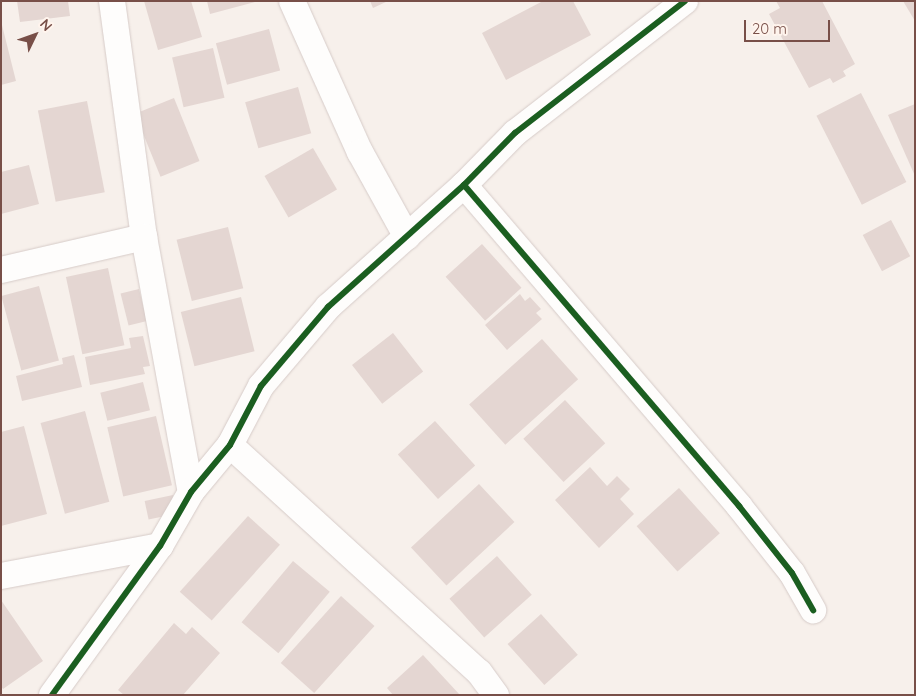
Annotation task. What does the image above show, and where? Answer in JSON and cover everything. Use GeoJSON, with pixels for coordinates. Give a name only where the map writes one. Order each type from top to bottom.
{"type":"FeatureCollection","features":[{"type":"Feature","properties":{"kind":"street"},"geometry":{"type":"LineString","coordinates":[[112,1],[144,237],[191,492]]}},
{"type":"Feature","properties":{"kind":"street"},"geometry":{"type":"LineString","coordinates":[[292,1],[360,152],[407,237]]}},
{"type":"Feature","properties":{"kind":"street"},"geometry":{"type":"LineString","coordinates":[[52,695],[160,546],[191,492],[230,445],[261,386],[328,307],[464,186],[515,133],[685,1]]}},
{"type":"Feature","properties":{"kind":"street"},"geometry":{"type":"LineString","coordinates":[[464,186],[739,506],[792,573],[813,610]]}},
{"type":"Feature","properties":{"kind":"street"},"geometry":{"type":"LineString","coordinates":[[1,270],[144,237]]}},
{"type":"Feature","properties":{"kind":"street"},"geometry":{"type":"LineString","coordinates":[[230,445],[479,672],[496,695]]}},
{"type":"Feature","properties":{"kind":"street"},"geometry":{"type":"LineString","coordinates":[[1,576],[160,546]]}},
{"type":"Feature","properties":{"kind":"building"},"geometry":{"type":"Polygon","coordinates":[[[17,1],[68,1],[70,16],[20,22],[17,1]]]}},
{"type":"Feature","properties":{"kind":"building"},"geometry":{"type":"Polygon","coordinates":[[[144,1],[191,1],[202,37],[158,50],[144,1]]]}},
{"type":"Feature","properties":{"kind":"building"},"geometry":{"type":"Polygon","coordinates":[[[207,1],[255,1],[255,2],[210,14],[207,1]]]}},
{"type":"Feature","properties":{"kind":"building"},"geometry":{"type":"Polygon","coordinates":[[[370,1],[388,1],[373,8],[370,1]]]}},
{"type":"Feature","properties":{"kind":"building"},"geometry":{"type":"Polygon","coordinates":[[[543,1],[573,1],[591,35],[506,80],[482,33],[543,1]]]}},
{"type":"Feature","properties":{"kind":"building"},"geometry":{"type":"Polygon","coordinates":[[[776,1],[822,1],[855,64],[843,71],[846,76],[833,83],[830,78],[809,88],[769,14],[780,8],[776,1]]]}},
{"type":"Feature","properties":{"kind":"building"},"geometry":{"type":"Polygon","coordinates":[[[903,1],[915,1],[915,21],[903,1]]]}},
{"type":"Feature","properties":{"kind":"building"},"geometry":{"type":"Polygon","coordinates":[[[1,21],[16,81],[1,85],[1,21]]]}},
{"type":"Feature","properties":{"kind":"building"},"geometry":{"type":"Polygon","coordinates":[[[269,29],[280,71],[227,85],[216,43],[269,29]]]}},
{"type":"Feature","properties":{"kind":"building"},"geometry":{"type":"Polygon","coordinates":[[[213,48],[224,98],[184,107],[172,57],[213,48]]]}},
{"type":"Feature","properties":{"kind":"building"},"geometry":{"type":"Polygon","coordinates":[[[298,87],[311,133],[258,148],[245,102],[298,87]]]}},
{"type":"Feature","properties":{"kind":"building"},"geometry":{"type":"Polygon","coordinates":[[[861,93],[906,182],[862,205],[816,116],[861,93]]]}},
{"type":"Feature","properties":{"kind":"building"},"geometry":{"type":"Polygon","coordinates":[[[174,98],[199,161],[161,177],[135,114],[174,98]]]}},
{"type":"Feature","properties":{"kind":"building"},"geometry":{"type":"Polygon","coordinates":[[[87,101],[105,192],[56,202],[38,111],[87,101]]]}},
{"type":"Feature","properties":{"kind":"building"},"geometry":{"type":"Polygon","coordinates":[[[915,104],[915,176],[888,115],[915,104]]]}},
{"type":"Feature","properties":{"kind":"building"},"geometry":{"type":"Polygon","coordinates":[[[313,148],[337,190],[289,218],[265,176],[313,148]]]}},
{"type":"Feature","properties":{"kind":"building"},"geometry":{"type":"Polygon","coordinates":[[[29,165],[39,204],[1,214],[1,172],[29,165]]]}},
{"type":"Feature","properties":{"kind":"building"},"geometry":{"type":"Polygon","coordinates":[[[891,220],[910,256],[882,271],[863,235],[891,220]]]}},
{"type":"Feature","properties":{"kind":"building"},"geometry":{"type":"Polygon","coordinates":[[[228,227],[243,288],[192,301],[177,240],[228,227]]]}},
{"type":"Feature","properties":{"kind":"building"},"geometry":{"type":"Polygon","coordinates":[[[482,244],[521,288],[485,321],[446,277],[482,244]]]}},
{"type":"Feature","properties":{"kind":"building"},"geometry":{"type":"Polygon","coordinates":[[[108,268],[124,345],[82,354],[66,277],[108,268]]]}},
{"type":"Feature","properties":{"kind":"building"},"geometry":{"type":"Polygon","coordinates":[[[39,286],[59,360],[21,370],[1,296],[39,286]]]}},
{"type":"Feature","properties":{"kind":"building"},"geometry":{"type":"Polygon","coordinates":[[[139,289],[147,321],[129,326],[121,294],[139,289]]]}},
{"type":"Feature","properties":{"kind":"building"},"geometry":{"type":"Polygon","coordinates":[[[520,294],[525,301],[530,297],[541,309],[536,313],[542,319],[507,350],[485,325],[520,294]]]}},
{"type":"Feature","properties":{"kind":"building"},"geometry":{"type":"Polygon","coordinates":[[[241,297],[255,351],[194,366],[181,312],[241,297]]]}},
{"type":"Feature","properties":{"kind":"building"},"geometry":{"type":"Polygon","coordinates":[[[393,333],[423,372],[382,404],[352,365],[393,333]]]}},
{"type":"Feature","properties":{"kind":"building"},"geometry":{"type":"Polygon","coordinates":[[[143,336],[150,366],[143,367],[145,374],[90,385],[85,357],[131,348],[129,338],[143,336]]]}},
{"type":"Feature","properties":{"kind":"building"},"geometry":{"type":"Polygon","coordinates":[[[542,339],[578,379],[505,445],[469,405],[542,339]]]}},
{"type":"Feature","properties":{"kind":"building"},"geometry":{"type":"Polygon","coordinates":[[[74,355],[82,387],[22,401],[16,376],[63,364],[62,358],[74,355]]]}},
{"type":"Feature","properties":{"kind":"building"},"geometry":{"type":"Polygon","coordinates":[[[143,382],[150,410],[107,421],[100,393],[143,382]]]}},
{"type":"Feature","properties":{"kind":"building"},"geometry":{"type":"Polygon","coordinates":[[[565,400],[605,443],[564,482],[523,439],[565,400]]]}},
{"type":"Feature","properties":{"kind":"building"},"geometry":{"type":"Polygon","coordinates":[[[85,411],[109,502],[65,514],[41,423],[85,411]]]}},
{"type":"Feature","properties":{"kind":"building"},"geometry":{"type":"Polygon","coordinates":[[[156,416],[172,485],[123,496],[107,427],[156,416]]]}},
{"type":"Feature","properties":{"kind":"building"},"geometry":{"type":"Polygon","coordinates":[[[435,421],[475,466],[438,499],[398,454],[435,421]]]}},
{"type":"Feature","properties":{"kind":"building"},"geometry":{"type":"Polygon","coordinates":[[[24,426],[47,514],[1,526],[1,432],[24,426]]]}},
{"type":"Feature","properties":{"kind":"building"},"geometry":{"type":"Polygon","coordinates":[[[590,467],[607,486],[617,476],[630,489],[620,499],[634,514],[599,548],[555,500],[590,467]]]}},
{"type":"Feature","properties":{"kind":"building"},"geometry":{"type":"Polygon","coordinates":[[[479,484],[514,522],[446,585],[411,547],[479,484]]]}},
{"type":"Feature","properties":{"kind":"building"},"geometry":{"type":"Polygon","coordinates":[[[679,488],[720,533],[677,571],[637,526],[679,488]]]}},
{"type":"Feature","properties":{"kind":"building"},"geometry":{"type":"Polygon","coordinates":[[[173,495],[177,514],[149,520],[145,501],[173,495]]]}},
{"type":"Feature","properties":{"kind":"building"},"geometry":{"type":"Polygon","coordinates":[[[248,516],[280,545],[212,621],[180,592],[248,516]]]}},
{"type":"Feature","properties":{"kind":"building"},"geometry":{"type":"Polygon","coordinates":[[[497,556],[532,595],[484,637],[449,599],[497,556]]]}},
{"type":"Feature","properties":{"kind":"building"},"geometry":{"type":"Polygon","coordinates":[[[293,561],[330,592],[278,653],[242,622],[293,561]]]}},
{"type":"Feature","properties":{"kind":"building"},"geometry":{"type":"Polygon","coordinates":[[[341,596],[374,626],[314,693],[281,663],[341,596]]]}},
{"type":"Feature","properties":{"kind":"building"},"geometry":{"type":"Polygon","coordinates":[[[1,600],[43,661],[3,689],[1,686],[1,600]]]}},
{"type":"Feature","properties":{"kind":"building"},"geometry":{"type":"Polygon","coordinates":[[[541,614],[578,655],[544,685],[508,644],[541,614]]]}},
{"type":"Feature","properties":{"kind":"building"},"geometry":{"type":"Polygon","coordinates":[[[174,623],[186,634],[192,627],[220,653],[183,695],[124,695],[118,690],[174,623]]]}},
{"type":"Feature","properties":{"kind":"building"},"geometry":{"type":"Polygon","coordinates":[[[423,655],[460,695],[393,695],[387,688],[423,655]]]}},
{"type":"Feature","properties":{"kind":"cycle path"},"geometry":{"type":"LineString","coordinates":[[52,695],[160,546],[191,492],[230,445],[261,386],[328,307],[464,185],[515,133],[685,1]]}},
{"type":"Feature","properties":{"kind":"cycle path"},"geometry":{"type":"LineString","coordinates":[[464,185],[739,506],[792,573],[813,610]]}}]}
